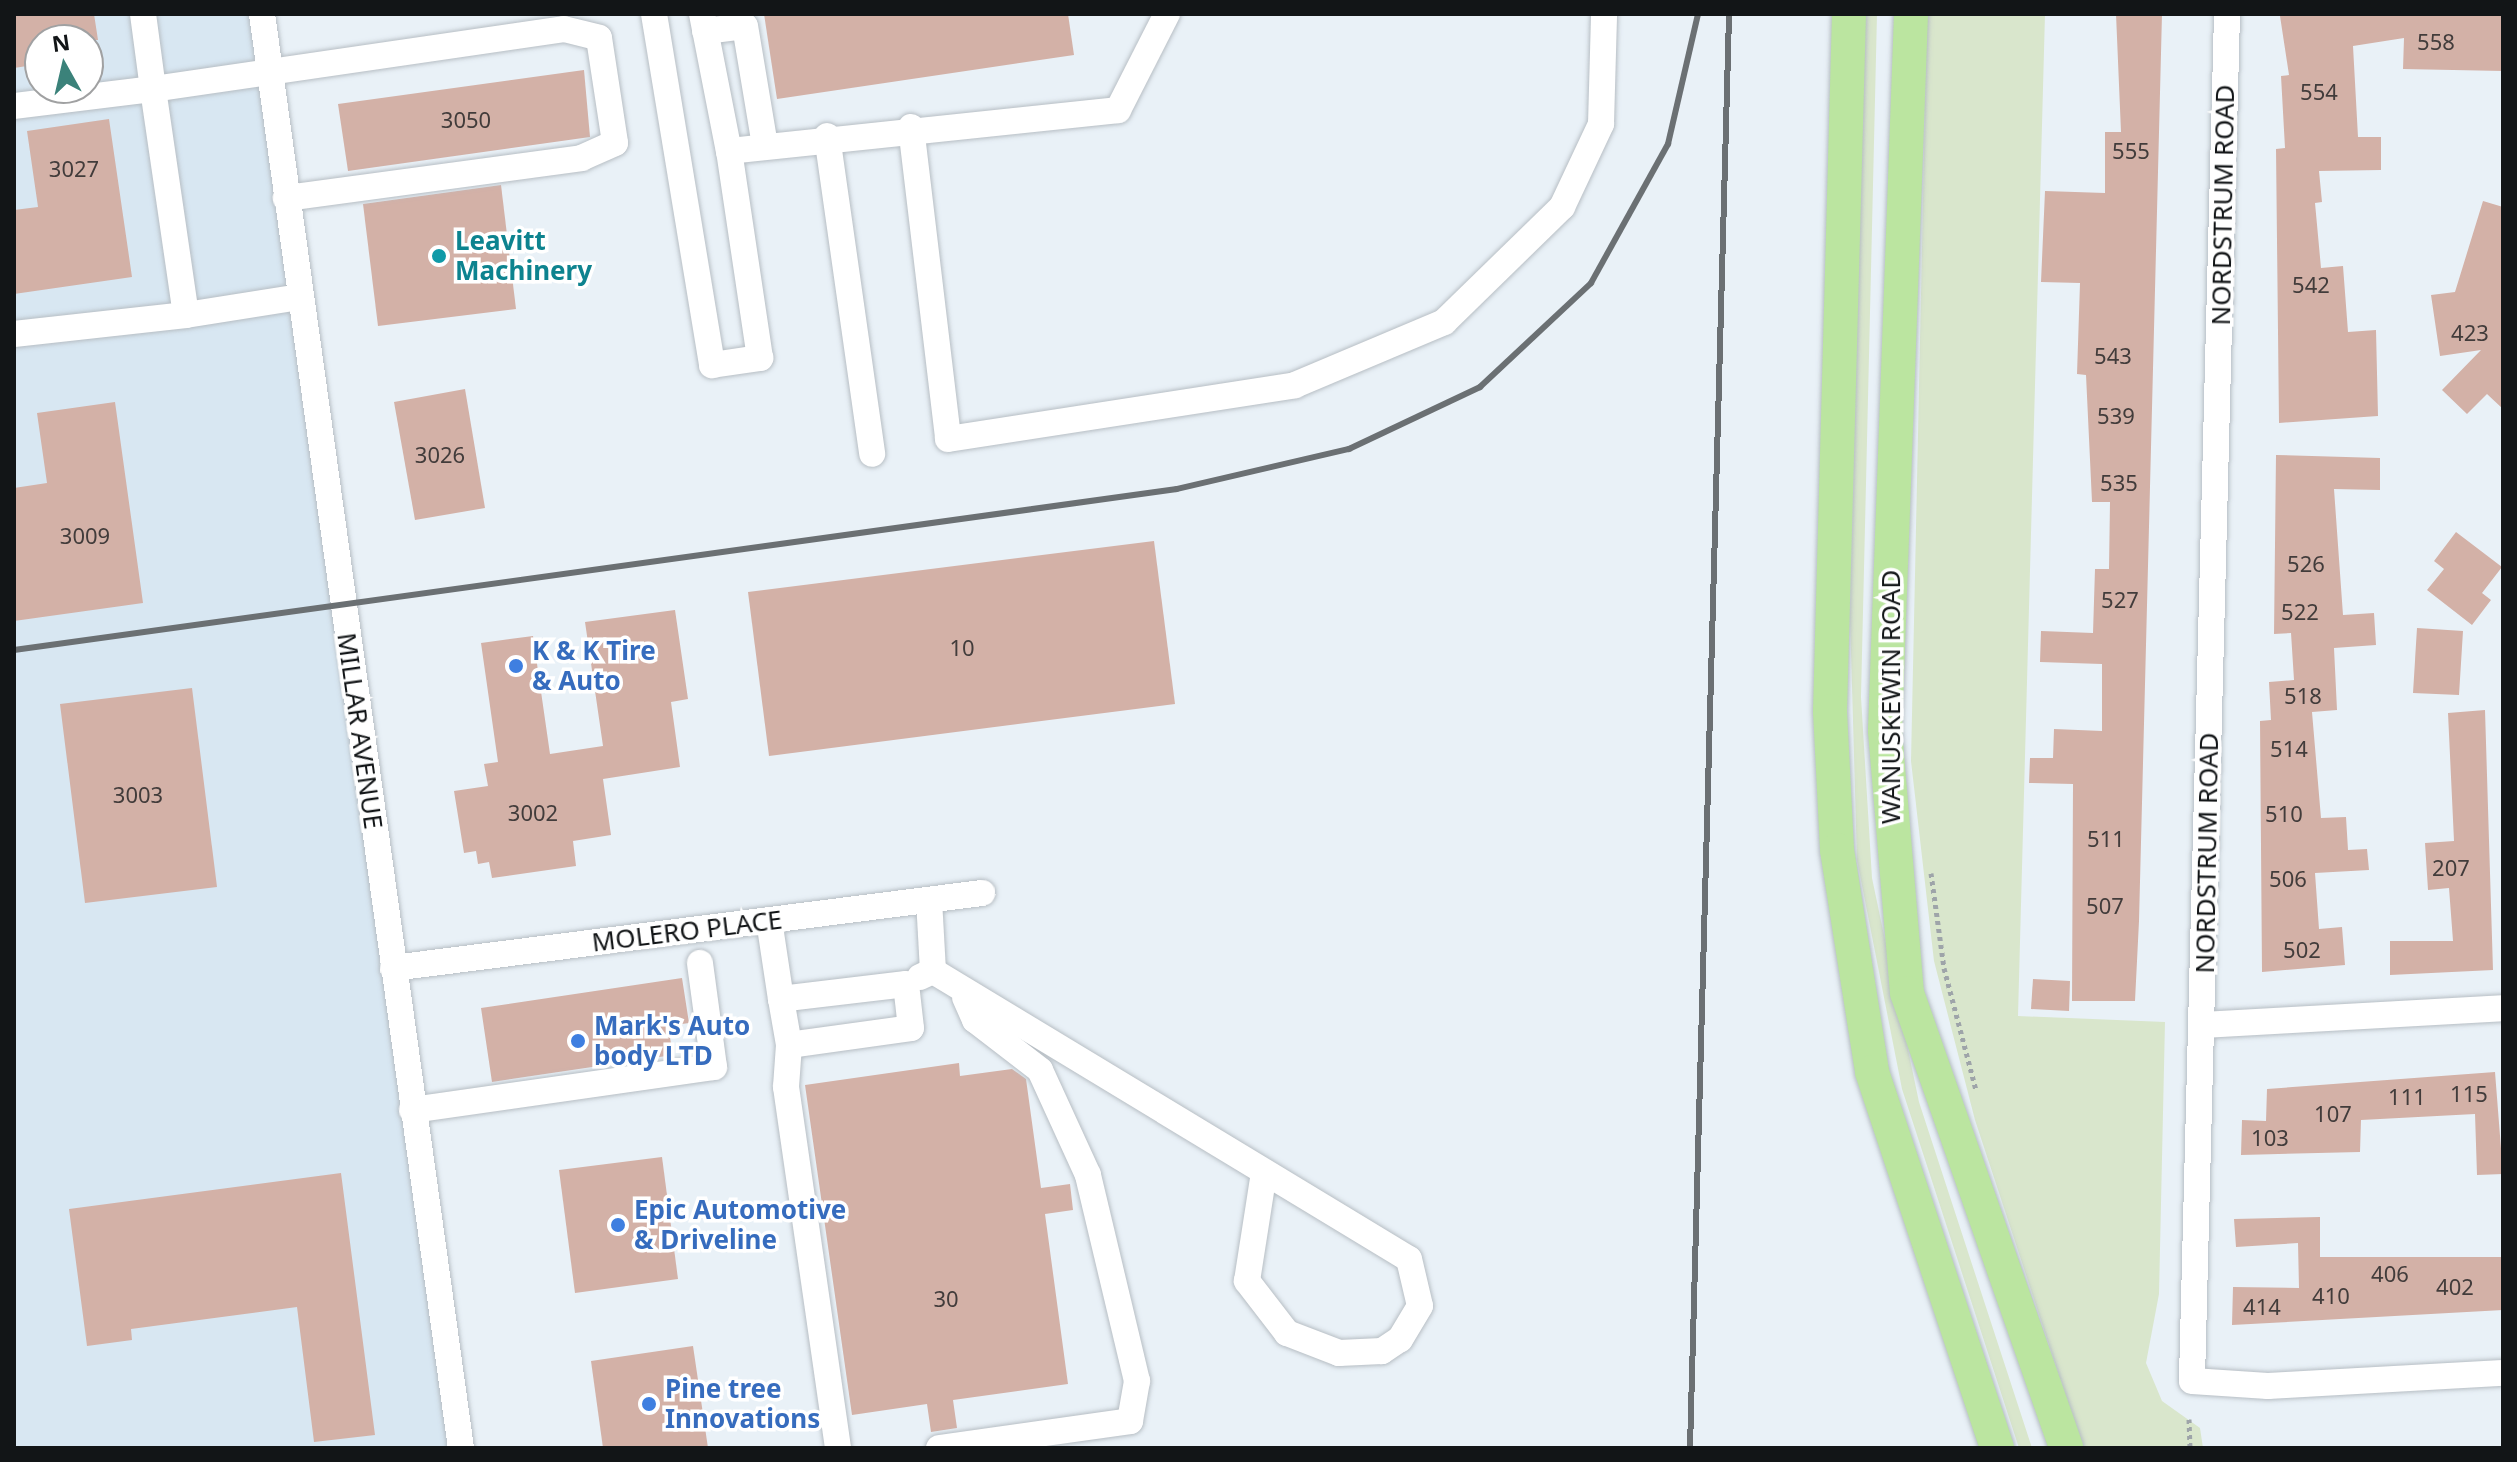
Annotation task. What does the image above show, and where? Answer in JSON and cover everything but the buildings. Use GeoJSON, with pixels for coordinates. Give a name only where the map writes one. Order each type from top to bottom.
{"type":"FeatureCollection","features":[{"type":"Feature","properties":{"kind":"main road"},"geometry":{"type":"LineString","coordinates":[[1849,14],[1830,711],[1837,850],[1872,1072],[1997,1448]]}},
{"type":"Feature","properties":{"kind":"main road","name":"WANUSKEWIN ROAD"},"geometry":{"type":"LineString","coordinates":[[1911,14],[1885,731],[1902,949],[1907,993],[2066,1448]]}},
{"type":"Feature","properties":{"kind":"street"},"geometry":{"type":"LineString","coordinates":[[143,14],[186,315]]}},
{"type":"Feature","properties":{"kind":"street","name":"MILLAR AVENUE"},"geometry":{"type":"LineString","coordinates":[[262,14],[461,1448]]}},
{"type":"Feature","properties":{"kind":"street"},"geometry":{"type":"LineString","coordinates":[[654,14],[712,365],[760,358],[729,151],[703,22],[745,26],[765,146]]}},
{"type":"Feature","properties":{"kind":"street"},"geometry":{"type":"LineString","coordinates":[[729,151],[911,127],[1118,110],[1167,14]]}},
{"type":"Feature","properties":{"kind":"street"},"geometry":{"type":"LineString","coordinates":[[911,127],[948,439],[1295,385],[1444,322],[1562,207],[1601,124],[1604,14]]}},
{"type":"Feature","properties":{"kind":"street","name":"NORDSTRUM ROAD"},"geometry":{"type":"LineString","coordinates":[[2227,14],[2192,1381],[2268,1386],[2503,1373]]}},
{"type":"Feature","properties":{"kind":"street"},"geometry":{"type":"LineString","coordinates":[[14,106],[271,74],[564,29],[599,38],[610,77],[615,143],[582,158],[286,198]]}},
{"type":"Feature","properties":{"kind":"street"},"geometry":{"type":"LineString","coordinates":[[827,136],[872,454]]}},
{"type":"Feature","properties":{"kind":"street"},"geometry":{"type":"LineString","coordinates":[[14,334],[186,315],[300,297]]}},
{"type":"Feature","properties":{"kind":"street","name":"MOLERO PLACE"},"geometry":{"type":"LineString","coordinates":[[393,968],[982,893]]}},
{"type":"Feature","properties":{"kind":"street"},"geometry":{"type":"LineString","coordinates":[[929,900],[933,971]]}},
{"type":"Feature","properties":{"kind":"street"},"geometry":{"type":"LineString","coordinates":[[769,920],[789,1045],[786,1087],[838,1448]]}},
{"type":"Feature","properties":{"kind":"street"},"geometry":{"type":"LineString","coordinates":[[412,1110],[714,1067],[700,963]]}},
{"type":"Feature","properties":{"kind":"street"},"geometry":{"type":"LineString","coordinates":[[781,999],[906,984],[933,971]]}},
{"type":"Feature","properties":{"kind":"street"},"geometry":{"type":"LineString","coordinates":[[933,971],[1409,1259],[1420,1306],[1400,1339],[1382,1351],[1339,1353],[1287,1333],[1247,1281],[1264,1172]]}},
{"type":"Feature","properties":{"kind":"street"},"geometry":{"type":"LineString","coordinates":[[789,1045],[911,1028],[906,984]]}},
{"type":"Feature","properties":{"kind":"street"},"geometry":{"type":"LineString","coordinates":[[939,1448],[1130,1421],[1137,1381],[1088,1175],[1040,1070],[975,1020],[962,990]]}},
{"type":"Feature","properties":{"kind":"street"},"geometry":{"type":"LineString","coordinates":[[2202,1025],[2503,1008]]}},
{"type":"Feature","properties":{"kind":"path"},"geometry":{"type":"LineString","coordinates":[[1930,865],[1944,968],[1980,1106]]}},
{"type":"Feature","properties":{"kind":"path"},"geometry":{"type":"LineString","coordinates":[[2189,1419],[2190,1448]]}},
{"type":"Feature","properties":{"kind":"shaded area"},"geometry":{"type":"Polygon","coordinates":[[[14,14],[262,14],[461,1448],[14,1448],[14,14]]]}},
{"type":"Feature","properties":{"kind":"green space"},"geometry":{"type":"Polygon","coordinates":[[[1865,14],[1877,14],[1861,697],[1872,878],[1919,1102],[2032,1448],[2019,1448],[1902,1089],[1857,860],[1850,617],[1865,14]]]}},
{"type":"Feature","properties":{"kind":"green space"},"geometry":{"type":"Polygon","coordinates":[[[1927,14],[2045,14],[2018,1016],[2165,1022],[2159,1294],[2146,1363],[2162,1401],[2200,1428],[2203,1448],[2083,1448],[1975,1120],[1934,961],[1911,761],[1927,14]]]}},
{"type":"Feature","properties":{"kind":"railway"},"geometry":{"type":"LineString","coordinates":[[14,650],[1177,489],[1349,449],[1480,387],[1591,283],[1668,144],[1698,14]]}},
{"type":"Feature","properties":{"kind":"railway"},"geometry":{"type":"LineString","coordinates":[[1690,1448],[1729,14]]}},
{"type":"Feature","properties":{"kind":"place","name":"Leavitt Machinery"},"geometry":{"type":"Point","coordinates":[439,256]}},
{"type":"Feature","properties":{"kind":"place","name":"K & K Tire & Auto"},"geometry":{"type":"Point","coordinates":[516,666]}},
{"type":"Feature","properties":{"kind":"place","name":"Mark's Auto body LTD"},"geometry":{"type":"Point","coordinates":[578,1041]}},
{"type":"Feature","properties":{"kind":"place","name":"Epic Automotive & Driveline"},"geometry":{"type":"Point","coordinates":[618,1225]}},
{"type":"Feature","properties":{"kind":"place","name":"Pine tree Innovations"},"geometry":{"type":"Point","coordinates":[649,1404]}}]}
